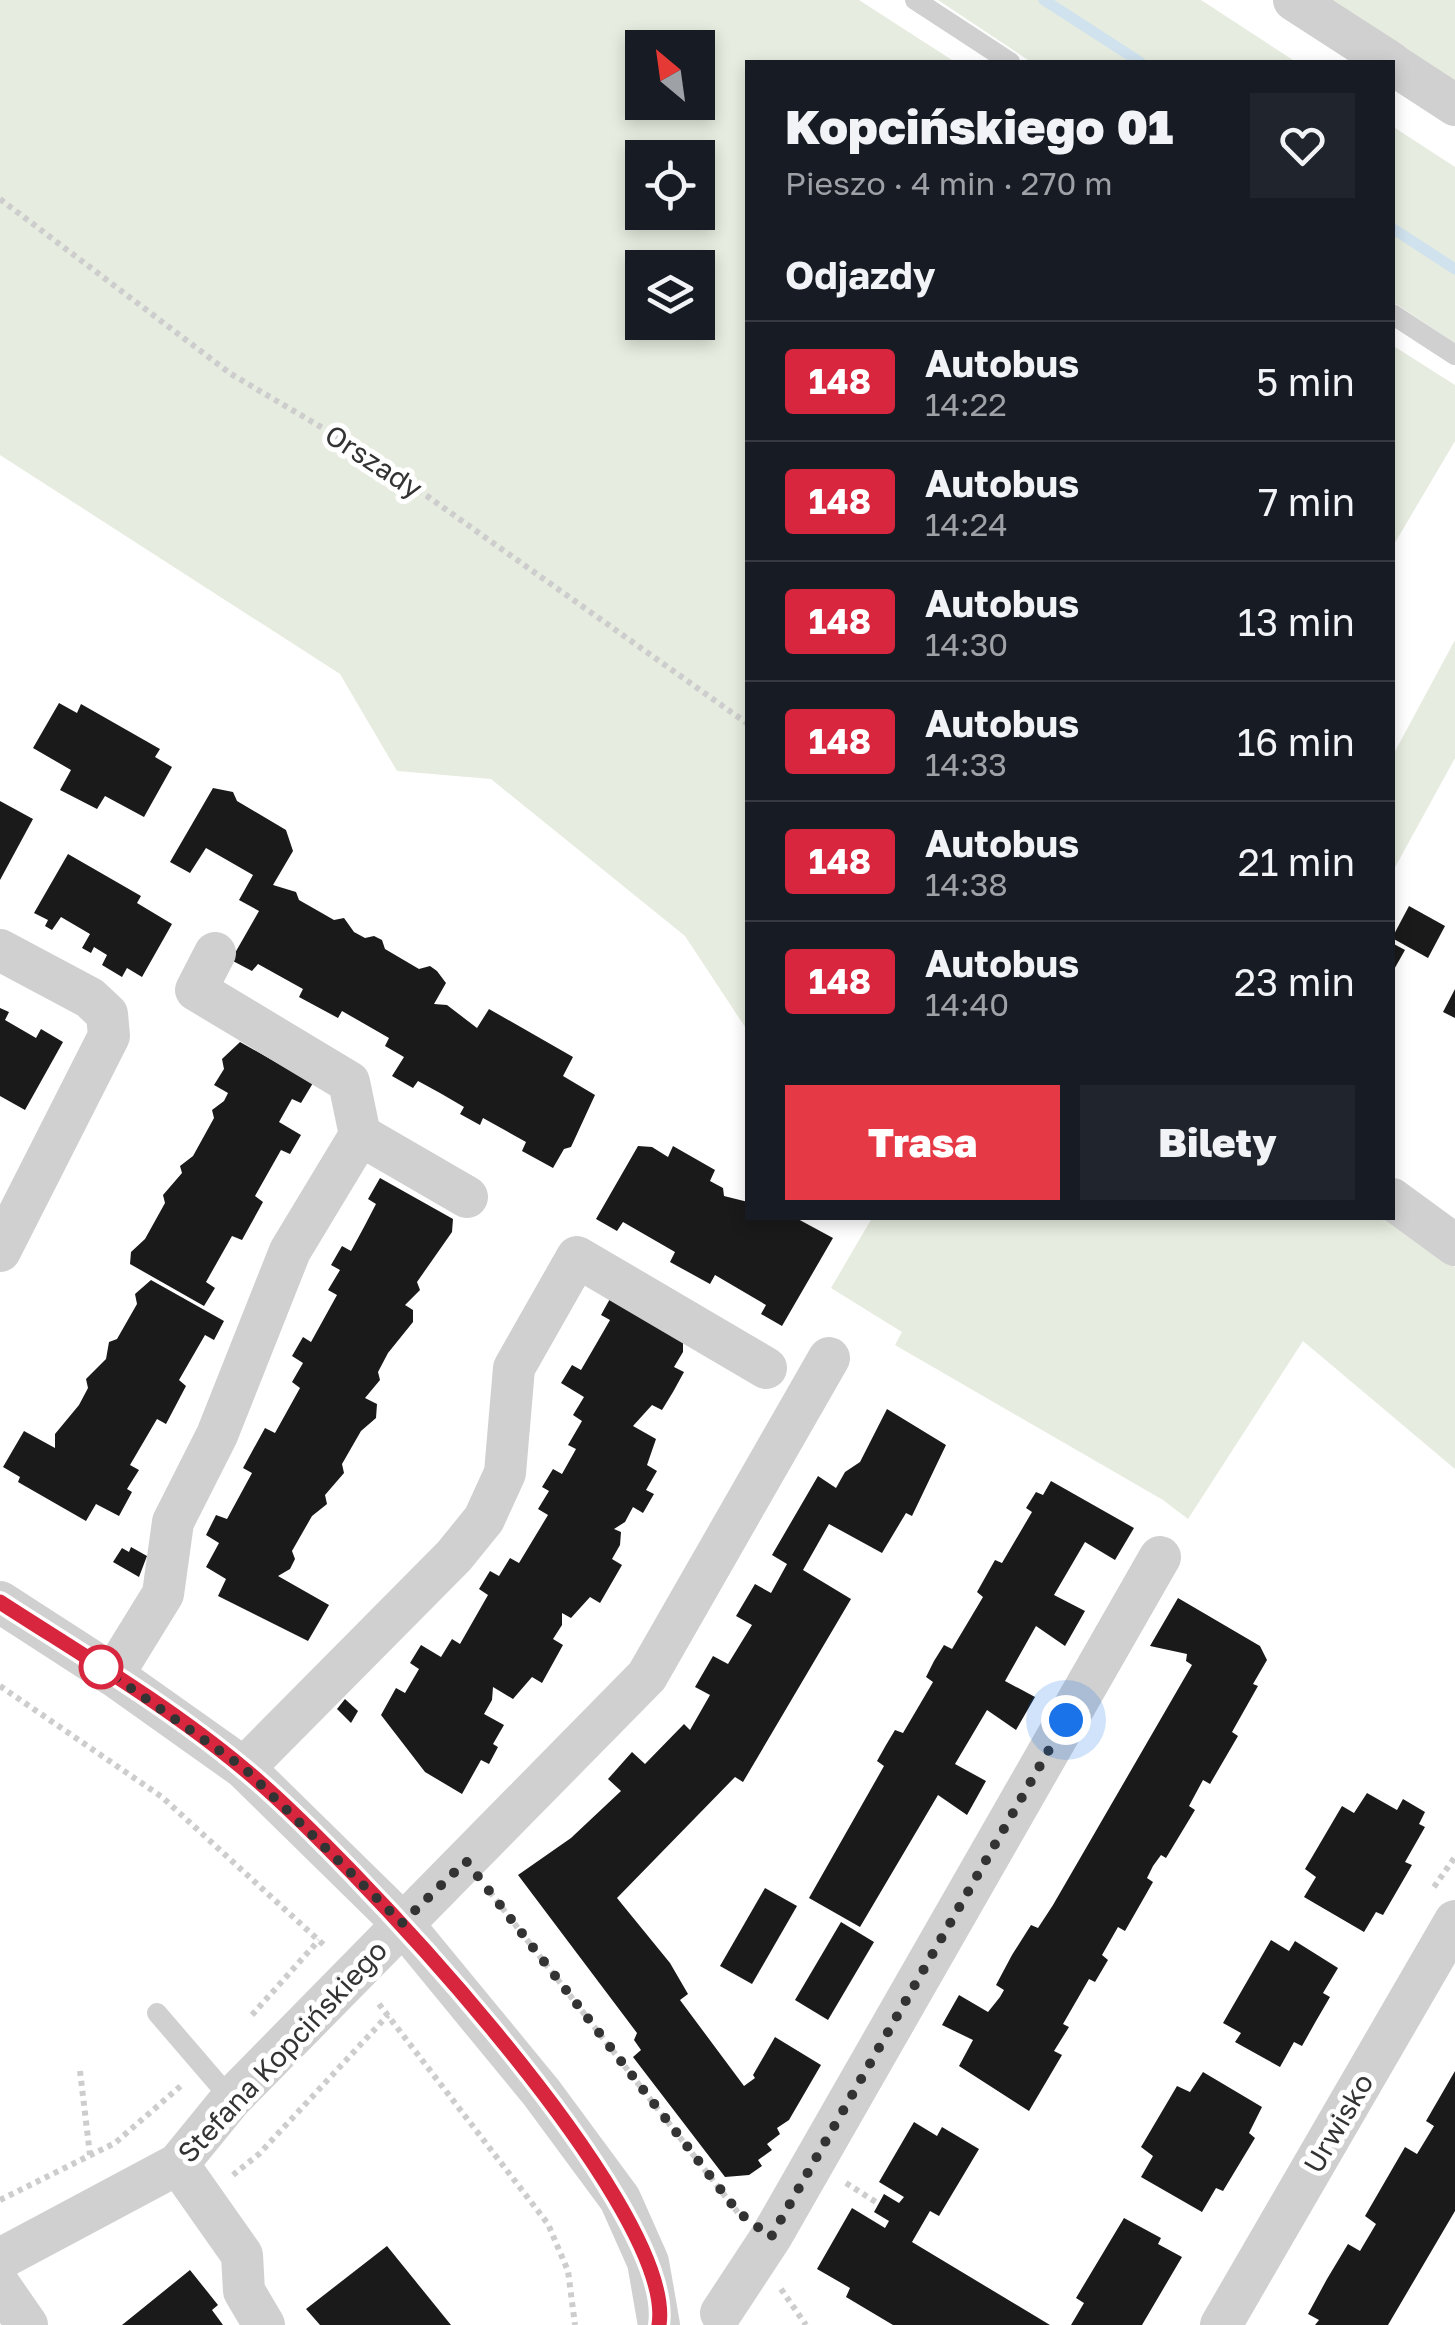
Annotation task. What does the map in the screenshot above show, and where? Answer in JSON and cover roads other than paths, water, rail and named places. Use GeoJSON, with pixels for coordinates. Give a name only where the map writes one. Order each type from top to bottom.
{"type":"FeatureCollection","features":[{"type":"Feature","properties":{"kind":"street"},"geometry":{"type":"LineString","coordinates":[[1294,0],[1386,60]]}},
{"type":"Feature","properties":{"kind":"street"},"geometry":{"type":"LineString","coordinates":[[1395,66],[1455,105]]}},
{"type":"Feature","properties":{"kind":"street"},"geometry":{"type":"LineString","coordinates":[[0,950],[90,998],[107,1014],[109,1036],[0,1251]]}},
{"type":"Feature","properties":{"kind":"street"},"geometry":{"type":"LineString","coordinates":[[113,1675],[163,1594],[173,1522],[216,1436],[290,1251],[360,1135],[349,1082],[196,990],[216,953]]}},
{"type":"Feature","properties":{"kind":"street"},"geometry":{"type":"LineString","coordinates":[[360,1135],[467,1196]]}},
{"type":"Feature","properties":{"kind":"street"},"geometry":{"type":"LineString","coordinates":[[1395,1200],[1455,1246]]}},
{"type":"Feature","properties":{"kind":"street"},"geometry":{"type":"LineString","coordinates":[[244,1768],[454,1556],[484,1518],[505,1473],[514,1368],[577,1257],[766,1368]]}},
{"type":"Feature","properties":{"kind":"street","name":"Stefana Kopcińskiego"},"geometry":{"type":"LineString","coordinates":[[0,2259],[178,2164],[231,2099],[647,1676],[829,1358]]}},
{"type":"Feature","properties":{"kind":"street"},"geometry":{"type":"LineString","coordinates":[[0,1602],[113,1675],[244,1768],[402,1923],[541,2092],[620,2198],[648,2262],[660,2321],[726,2319],[1160,1556]]}},
{"type":"Feature","properties":{"kind":"street","name":"Urwisko"},"geometry":{"type":"LineString","coordinates":[[1221,2325],[1455,1921]]}},
{"type":"Feature","properties":{"kind":"street"},"geometry":{"type":"LineString","coordinates":[[178,2164],[242,2255],[244,2291],[264,2325]]}},
{"type":"Feature","properties":{"kind":"street"},"geometry":{"type":"LineString","coordinates":[[0,2286],[28,2325]]}},
{"type":"Feature","properties":{"kind":"lane"},"geometry":{"type":"LineString","coordinates":[[915,0],[1007,60]]}},
{"type":"Feature","properties":{"kind":"lane"},"geometry":{"type":"LineString","coordinates":[[1395,316],[1455,355]]}},
{"type":"Feature","properties":{"kind":"lane"},"geometry":{"type":"LineString","coordinates":[[157,2013],[231,2099]]}},
{"type":"Feature","properties":{"kind":"waterway"},"geometry":{"type":"LineString","coordinates":[[1044,0],[1137,60]]}},
{"type":"Feature","properties":{"kind":"waterway"},"geometry":{"type":"LineString","coordinates":[[1395,230],[1455,269]]}}]}
